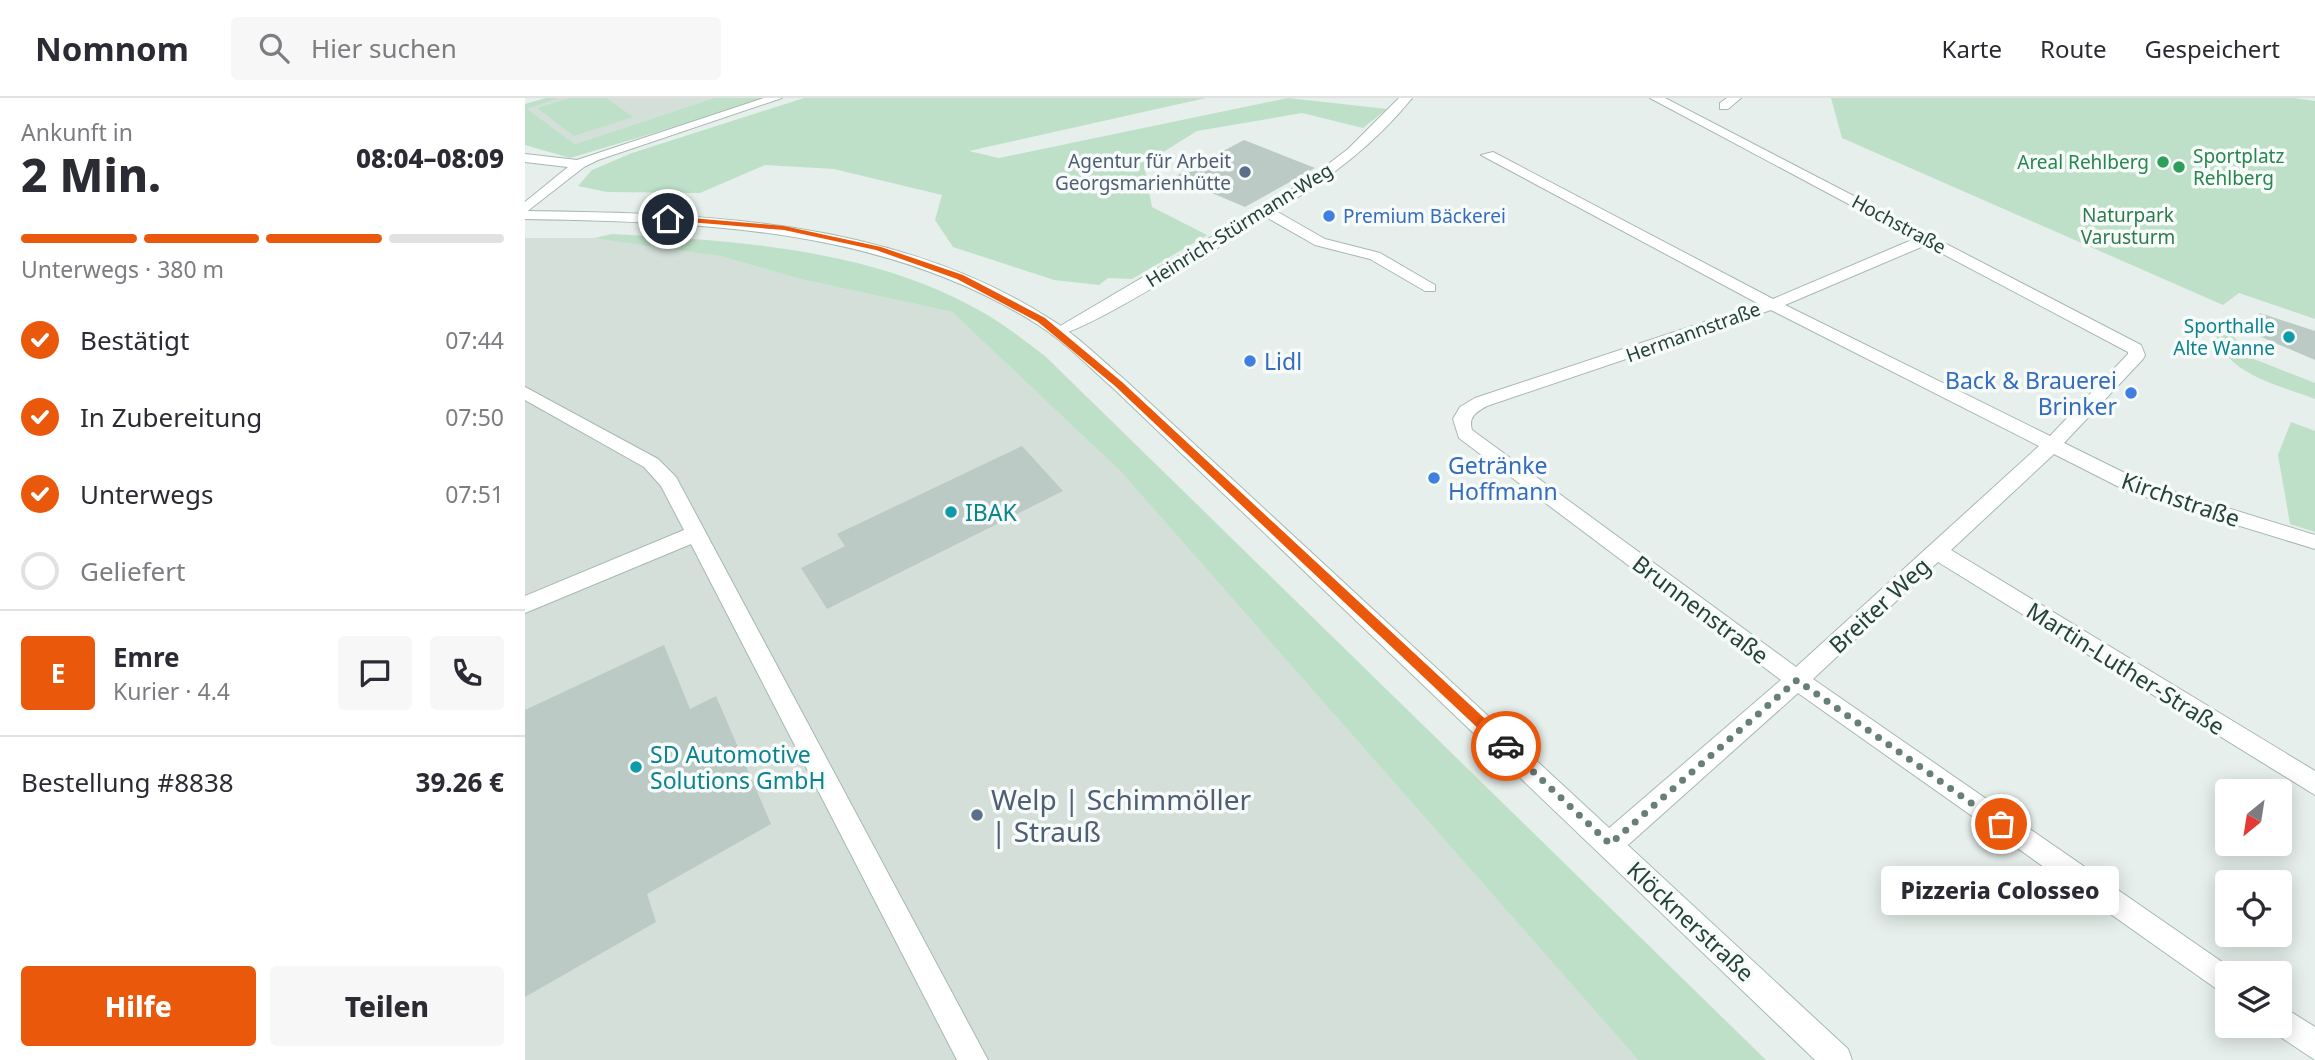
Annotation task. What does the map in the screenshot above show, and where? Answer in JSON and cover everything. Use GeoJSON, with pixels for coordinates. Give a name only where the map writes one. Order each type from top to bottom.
{"type":"FeatureCollection","features":[{"type":"Feature","properties":{"kind":"street"},"geometry":{"type":"LineString","coordinates":[[525,209],[579,164],[651,136],[776,98]]}},
{"type":"Feature","properties":{"kind":"street","name":"Heinrich-Stürmann-Weg"},"geometry":{"type":"LineString","coordinates":[[1058,332],[1111,305],[1311,184],[1353,152],[1406,98]]}},
{"type":"Feature","properties":{"kind":"street","name":"Hochstraße"},"geometry":{"type":"LineString","coordinates":[[1656,98],[2135,349],[2137,355]]}},
{"type":"Feature","properties":{"kind":"street","name":"Kirchstraße"},"geometry":{"type":"LineString","coordinates":[[1488,155],[1772,304],[2136,487],[2315,542]]}},
{"type":"Feature","properties":{"kind":"street"},"geometry":{"type":"LineString","coordinates":[[525,159],[579,164]]}},
{"type":"Feature","properties":{"kind":"street"},"geometry":{"type":"LineString","coordinates":[[1266,211],[1320,242],[1375,256],[1430,288]]}},
{"type":"Feature","properties":{"kind":"street","name":"Klöcknerstraße"},"geometry":{"type":"LineString","coordinates":[[525,215],[692,219],[784,228],[832,237],[908,257],[960,277],[999,295],[1058,332],[1119,384],[1837,1060]]}},
{"type":"Feature","properties":{"kind":"street","name":"Hermannstraße"},"geometry":{"type":"LineString","coordinates":[[1459,420],[1472,406],[1481,402],[1641,352],[1851,275],[1927,239]]}},
{"type":"Feature","properties":{"kind":"street","name":"Breiter Weg"},"geometry":{"type":"LineString","coordinates":[[1610,844],[1797,680],[2051,446],[2137,355]]}},
{"type":"Feature","properties":{"kind":"street"},"geometry":{"type":"LineString","coordinates":[[525,393],[651,463],[669,482],[973,1060]]}},
{"type":"Feature","properties":{"kind":"street","name":"Brunnenstraße"},"geometry":{"type":"LineString","coordinates":[[1459,420],[1465,434],[1797,680],[2215,975]]}},
{"type":"Feature","properties":{"kind":"street"},"geometry":{"type":"LineString","coordinates":[[525,605],[697,533]]}},
{"type":"Feature","properties":{"kind":"street","name":"Martin-Luther-Straße"},"geometry":{"type":"LineString","coordinates":[[1936,551],[2315,784]]}},
{"type":"Feature","properties":{"kind":"street"},"geometry":{"type":"LineString","coordinates":[[2292,1029],[2315,1045]]}},
{"type":"Feature","properties":{"kind":"shaded area"},"geometry":{"type":"Polygon","coordinates":[[[560,98],[714,98],[575,144],[526,109],[560,98]]]}},
{"type":"Feature","properties":{"kind":"shaded area"},"geometry":{"type":"Polygon","coordinates":[[[525,238],[594,238],[642,242],[720,256],[800,279],[952,312],[1121,472],[1638,1060],[525,1060],[525,238]]]}},
{"type":"Feature","properties":{"kind":"green space"},"geometry":{"type":"Polygon","coordinates":[[[546,98],[560,98],[527,109],[575,144],[714,98],[771,98],[570,158],[525,145],[525,104],[546,98]]]}},
{"type":"Feature","properties":{"kind":"green space"},"geometry":{"type":"Polygon","coordinates":[[[570,98],[606,98],[633,117],[574,136],[537,108],[570,98]]]}},
{"type":"Feature","properties":{"kind":"green space"},"geometry":{"type":"Polygon","coordinates":[[[804,98],[1206,98],[969,151],[999,158],[1288,98],[1387,109],[1363,128],[1302,113],[1197,131],[1144,164],[1152,207],[1207,235],[1132,279],[1108,278],[1099,285],[1054,280],[953,247],[935,220],[942,195],[834,169],[765,165],[700,193],[607,192],[578,186],[592,170],[632,153],[804,98]]]}},
{"type":"Feature","properties":{"kind":"green space","name":"Naturpark Varusturm"},"geometry":{"type":"Polygon","coordinates":[[[1831,98],[2294,98],[2315,101],[2315,319],[2239,293],[2223,305],[1842,138],[1831,98]]]}},
{"type":"Feature","properties":{"kind":"green space"},"geometry":{"type":"Polygon","coordinates":[[[612,234],[755,245],[850,261],[941,291],[1015,333],[1045,356],[1766,1060],[1638,1060],[1121,472],[952,312],[800,279],[720,256],[594,238],[612,234]]]}},
{"type":"Feature","properties":{"kind":"green space"},"geometry":{"type":"Polygon","coordinates":[[[2216,334],[2233,336],[2254,359],[2315,383],[2315,399],[2242,369],[2221,348],[2216,334]]]}},
{"type":"Feature","properties":{"kind":"green space"},"geometry":{"type":"Polygon","coordinates":[[[2291,422],[2315,431],[2315,532],[2290,524],[2278,455],[2291,422]]]}},
{"type":"Feature","properties":{"kind":"building","name":"Agentur für Arbeit Georgsmarienhütte"},"geometry":{"type":"Polygon","coordinates":[[[1244,140],[1315,168],[1245,207],[1174,177],[1244,140]]]}},
{"type":"Feature","properties":{"kind":"building","name":"Sporthalle Alte Wanne"},"geometry":{"type":"Polygon","coordinates":[[[2260,313],[2315,331],[2315,360],[2245,330],[2260,313]]]}},
{"type":"Feature","properties":{"kind":"building","name":"IBAK"},"geometry":{"type":"Polygon","coordinates":[[[1022,446],[1063,491],[827,609],[801,568],[845,546],[837,534],[1022,446]]]}},
{"type":"Feature","properties":{"kind":"building","name":"SD Automotive Solutions GmbH"},"geometry":{"type":"Polygon","coordinates":[[[664,645],[690,709],[716,696],[771,824],[647,894],[656,922],[525,997],[525,710],[664,645]]]}},
{"type":"Feature","properties":{"kind":"way so far"},"geometry":{"type":"LineString","coordinates":[[1506,746],[1610,844],[1797,680],[2001,824]]}},
{"type":"Feature","properties":{"kind":"place","name":"Areal Rehlberg"},"geometry":{"type":"Point","coordinates":[2163,162]}},
{"type":"Feature","properties":{"kind":"place","name":"Sportplatz Rehlberg"},"geometry":{"type":"Point","coordinates":[2179,167]}},
{"type":"Feature","properties":{"kind":"place","name":"Agentur für Arbeit Georgsmarienhütte"},"geometry":{"type":"Point","coordinates":[1245,172]}},
{"type":"Feature","properties":{"kind":"place","name":"Premium Bäckerei"},"geometry":{"type":"Point","coordinates":[1329,216]}},
{"type":"Feature","properties":{"kind":"place","name":"Sporthalle Alte Wanne"},"geometry":{"type":"Point","coordinates":[2289,337]}},
{"type":"Feature","properties":{"kind":"place","name":"Lidl"},"geometry":{"type":"Point","coordinates":[1250,361]}},
{"type":"Feature","properties":{"kind":"place","name":"Back & Brauerei Brinker"},"geometry":{"type":"Point","coordinates":[2131,393]}},
{"type":"Feature","properties":{"kind":"place","name":"Getränke Hoffmann"},"geometry":{"type":"Point","coordinates":[1434,478]}},
{"type":"Feature","properties":{"kind":"place","name":"IBAK"},"geometry":{"type":"Point","coordinates":[951,512]}},
{"type":"Feature","properties":{"kind":"place","name":"SD Automotive Solutions GmbH"},"geometry":{"type":"Point","coordinates":[636,767]}},
{"type":"Feature","properties":{"kind":"place","name":"Welp | Schimmöller | Strauß"},"geometry":{"type":"Point","coordinates":[977,815]}},
{"type":"Feature","properties":{"kind":"place","name":"Pizzeria Colosseo"},"geometry":{"type":"Point","coordinates":[2001,824]}},
{"type":"Feature","properties":{"kind":"route"},"geometry":{"type":"LineString","coordinates":[[668,219],[784,228],[878,248],[960,277],[999,295],[1041,320],[1119,384],[1506,746]]}}]}
